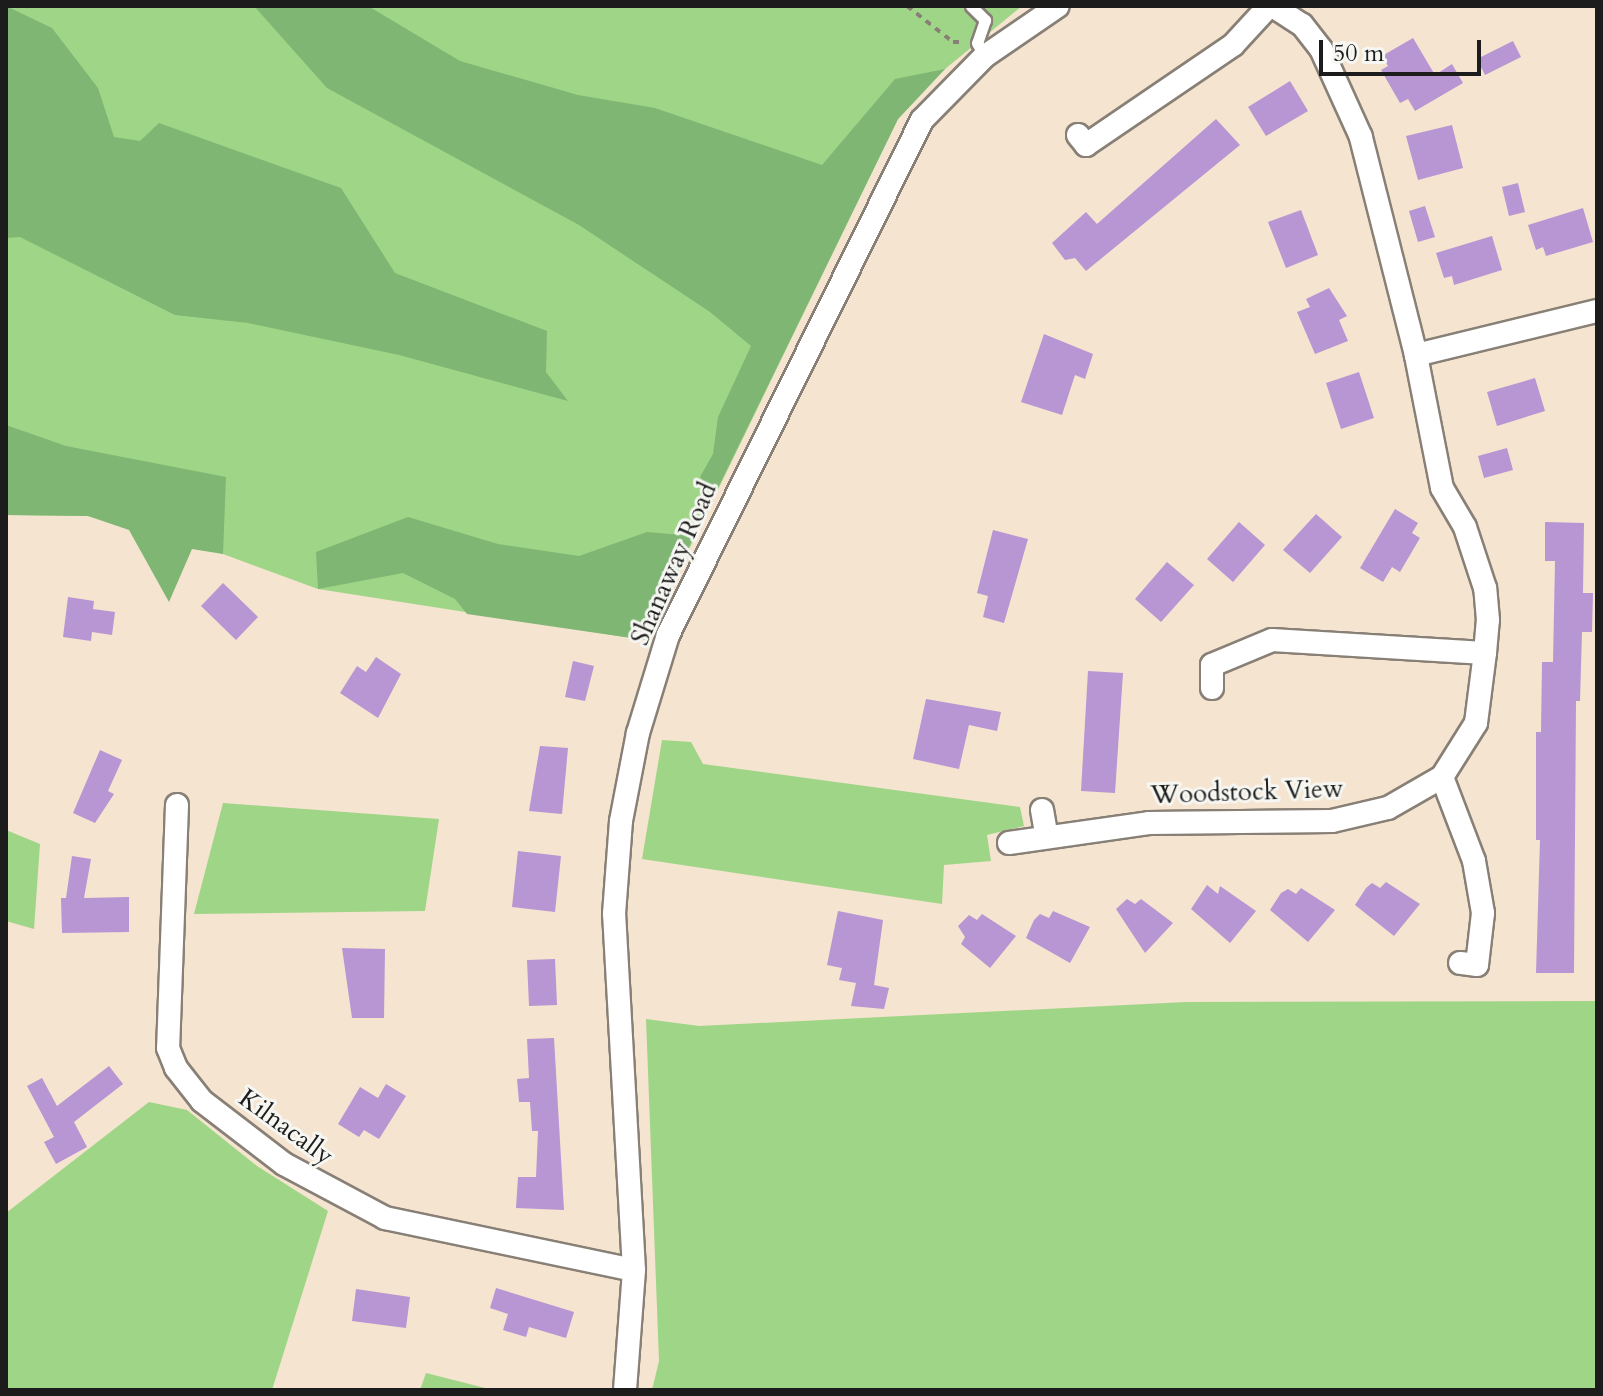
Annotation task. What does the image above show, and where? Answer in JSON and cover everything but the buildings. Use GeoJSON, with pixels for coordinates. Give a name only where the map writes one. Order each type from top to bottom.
{"type":"FeatureCollection","features":[{"type":"Feature","properties":{"kind":"street","name":"Shanaway Road"},"geometry":{"type":"LineString","coordinates":[[625,1390],[634,1270],[614,914],[621,821],[638,733],[668,635],[922,120],[981,50],[1058,6]]}},
{"type":"Feature","properties":{"kind":"street","name":"Woodstock View"},"geometry":{"type":"LineString","coordinates":[[1009,843],[1149,823],[1332,821],[1388,808],[1442,777],[1476,723],[1485,653],[1485,588],[1465,527],[1442,488],[1416,355],[1361,137],[1337,79],[1302,25],[1271,6],[1233,45],[1086,145],[1078,135]]}},
{"type":"Feature","properties":{"kind":"street"},"geometry":{"type":"LineString","coordinates":[[1416,355],[1597,311]]}},
{"type":"Feature","properties":{"kind":"street"},"geometry":{"type":"LineString","coordinates":[[1212,688],[1212,665],[1272,640],[1485,653]]}},
{"type":"Feature","properties":{"kind":"street"},"geometry":{"type":"LineString","coordinates":[[1442,777],[1474,861],[1483,913],[1477,965],[1460,963]]}},
{"type":"Feature","properties":{"kind":"street","name":"Kilnacally"},"geometry":{"type":"LineString","coordinates":[[177,805],[168,1048],[176,1068],[202,1101],[284,1164],[385,1218],[634,1270]]}},
{"type":"Feature","properties":{"kind":"street"},"geometry":{"type":"LineString","coordinates":[[1042,810],[1047,837]]}},
{"type":"Feature","properties":{"kind":"lane"},"geometry":{"type":"LineString","coordinates":[[971,6],[985,20],[981,50]]}},
{"type":"Feature","properties":{"kind":"path"},"geometry":{"type":"LineString","coordinates":[[907,6],[953,42],[981,50]]}},
{"type":"Feature","properties":{"kind":"green space"},"geometry":{"type":"Polygon","coordinates":[[[6,6],[1022,6],[945,69],[898,119],[645,640],[318,589],[223,554],[88,516],[6,515],[6,6]]]}},
{"type":"Feature","properties":{"kind":"green space"},"geometry":{"type":"Polygon","coordinates":[[[6,6],[52,28],[98,88],[114,137],[140,141],[159,123],[341,188],[395,273],[547,331],[546,372],[568,401],[399,355],[248,323],[175,315],[20,237],[6,238],[6,6]]]}},
{"type":"Feature","properties":{"kind":"green space"},"geometry":{"type":"Polygon","coordinates":[[[254,6],[368,6],[460,61],[578,95],[655,108],[822,165],[895,79],[945,69],[898,119],[715,494],[700,477],[713,454],[718,417],[751,346],[710,312],[579,225],[327,88],[254,6]]]}},
{"type":"Feature","properties":{"kind":"green space"},"geometry":{"type":"Polygon","coordinates":[[[6,425],[66,446],[226,477],[223,554],[192,549],[169,602],[129,530],[88,516],[6,515],[6,425]]]}},
{"type":"Feature","properties":{"kind":"green space"},"geometry":{"type":"Polygon","coordinates":[[[408,517],[498,544],[579,556],[647,532],[694,536],[645,640],[467,614],[455,599],[403,573],[318,589],[316,552],[408,517]]]}},
{"type":"Feature","properties":{"kind":"green space"},"geometry":{"type":"Polygon","coordinates":[[[662,740],[691,742],[703,764],[1020,807],[1024,826],[987,835],[991,861],[944,865],[942,904],[642,859],[662,740]]]}},
{"type":"Feature","properties":{"kind":"green space"},"geometry":{"type":"Polygon","coordinates":[[[223,803],[439,819],[425,911],[194,914],[223,803]]]}},
{"type":"Feature","properties":{"kind":"green space"},"geometry":{"type":"Polygon","coordinates":[[[6,830],[40,844],[34,929],[6,921],[6,830]]]}},
{"type":"Feature","properties":{"kind":"green space"},"geometry":{"type":"Polygon","coordinates":[[[1597,1001],[1597,1390],[652,1390],[659,1361],[646,1019],[699,1026],[1186,1002],[1597,1001]]]}},
{"type":"Feature","properties":{"kind":"green space"},"geometry":{"type":"Polygon","coordinates":[[[149,1102],[187,1110],[257,1166],[328,1211],[272,1390],[6,1390],[6,1213],[149,1102]]]}},
{"type":"Feature","properties":{"kind":"green space"},"geometry":{"type":"Polygon","coordinates":[[[426,1373],[493,1390],[420,1390],[426,1373]]]}}]}
